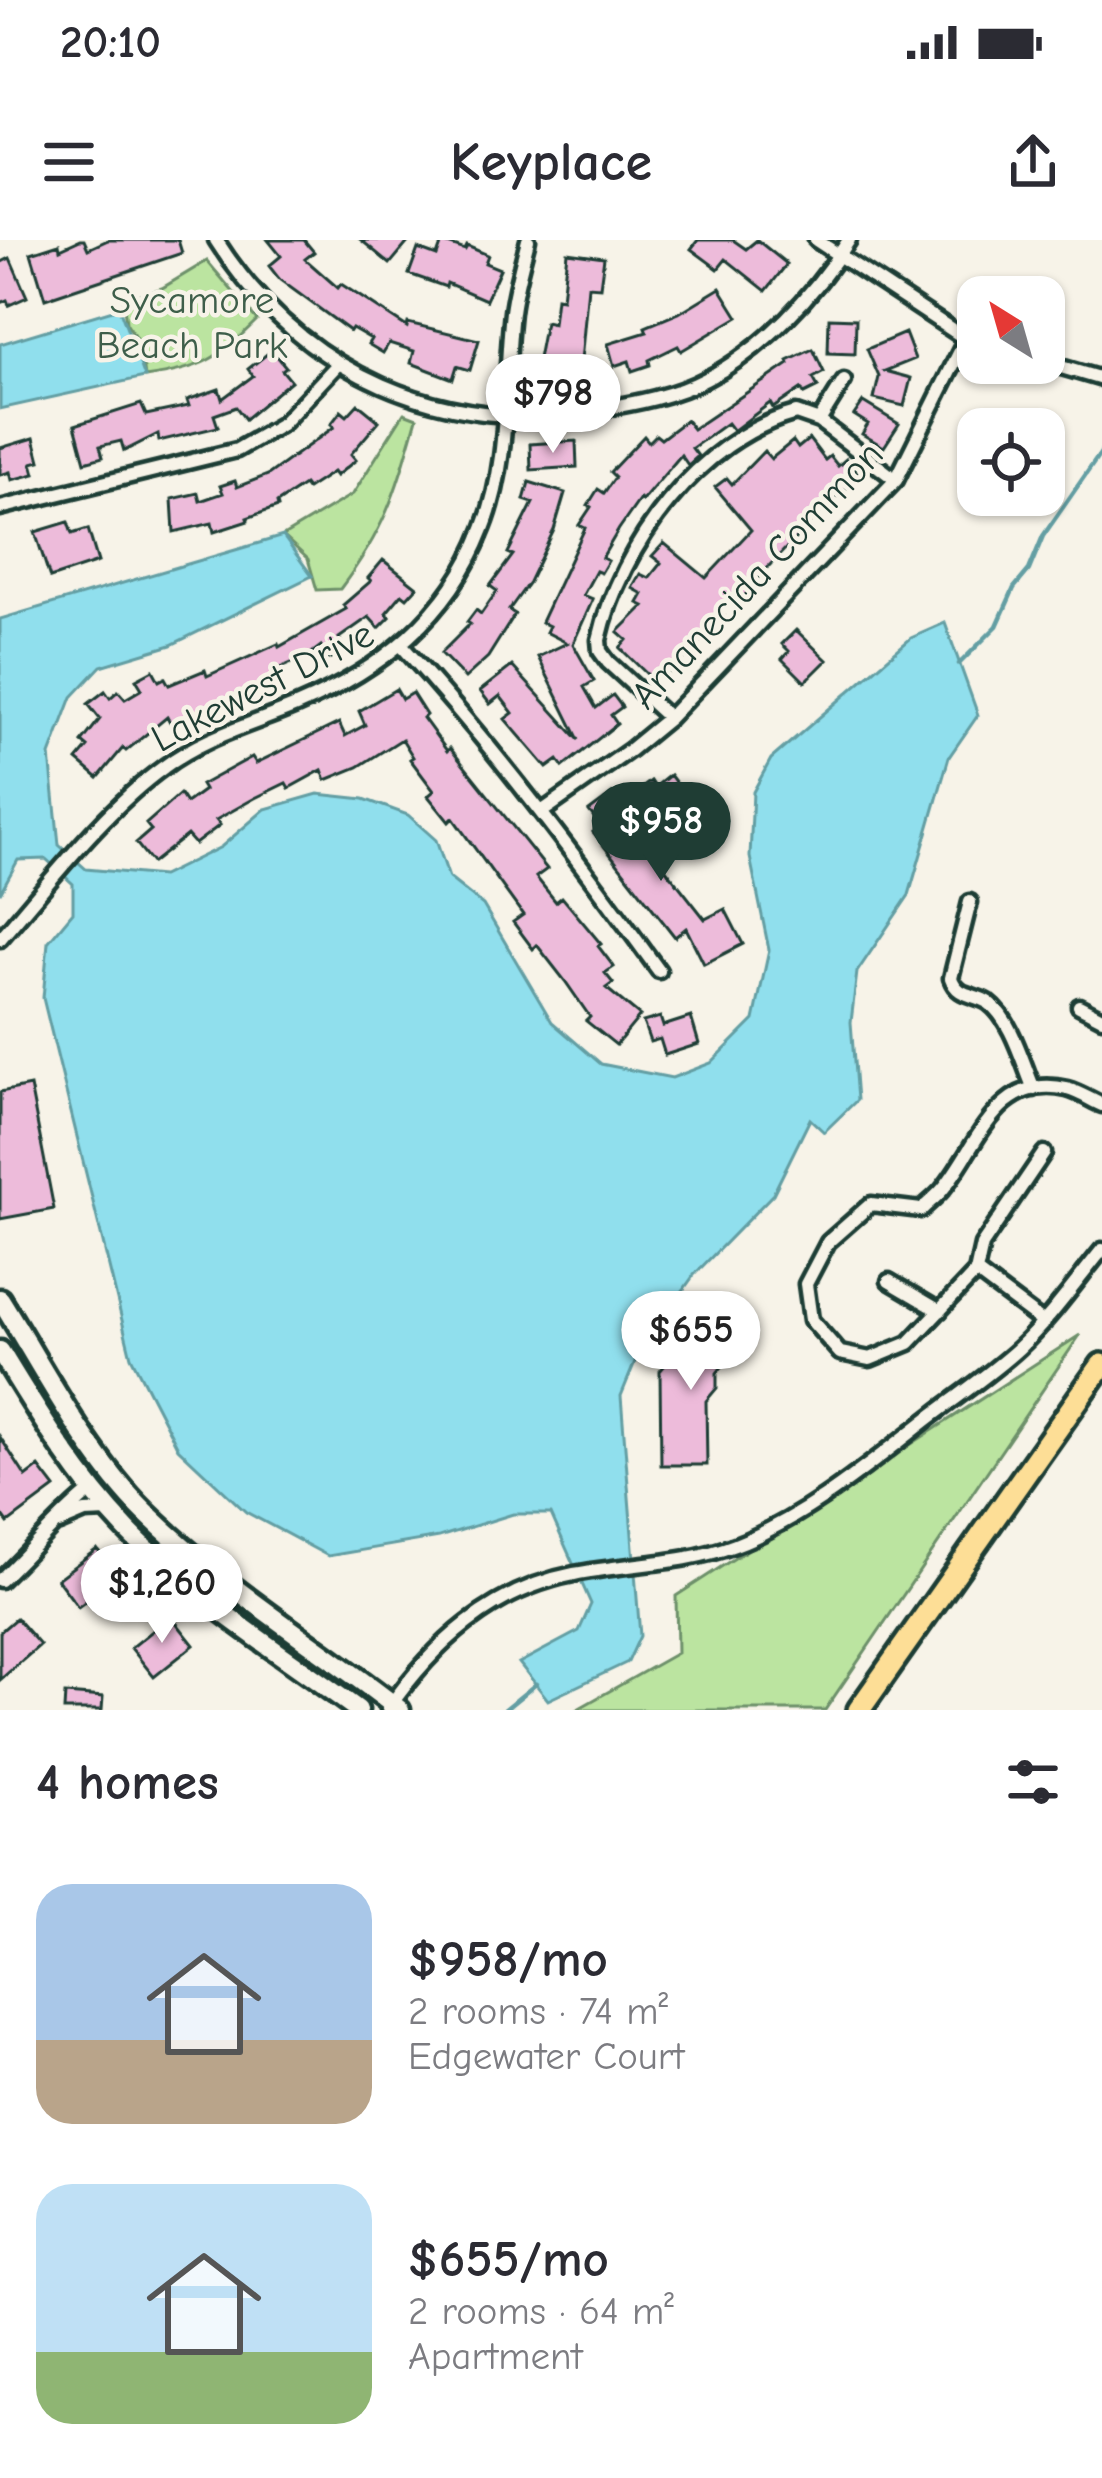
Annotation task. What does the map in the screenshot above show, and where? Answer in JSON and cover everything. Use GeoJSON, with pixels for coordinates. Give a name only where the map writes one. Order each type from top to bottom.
{"type":"FeatureCollection","features":[{"type":"Feature","properties":{"kind":"main road"},"geometry":{"type":"LineString","coordinates":[[0,1299],[115,1478],[144,1510],[186,1548],[393,1708]]}},
{"type":"Feature","properties":{"kind":"main road"},"geometry":{"type":"LineString","coordinates":[[0,1351],[92,1490],[111,1511],[167,1566],[358,1710]]}},
{"type":"Feature","properties":{"kind":"main road"},"geometry":{"type":"LineString","coordinates":[[859,1710],[1102,1365]]}},
{"type":"Feature","properties":{"kind":"main road"},"geometry":{"type":"LineString","coordinates":[[92,1490],[107,1488],[162,1542],[186,1548]]}},
{"type":"Feature","properties":{"kind":"street"},"geometry":{"type":"LineString","coordinates":[[216,240],[258,296],[337,364],[422,401],[466,411],[553,418],[645,401],[706,379],[796,310],[849,240]]}},
{"type":"Feature","properties":{"kind":"street","name":"Lakewest Drive"},"geometry":{"type":"LineString","coordinates":[[0,939],[133,792],[195,746],[349,681],[402,646],[434,613],[466,568],[495,489],[513,308],[528,240]]}},
{"type":"Feature","properties":{"kind":"street"},"geometry":{"type":"LineString","coordinates":[[816,240],[957,330]]}},
{"type":"Feature","properties":{"kind":"street"},"geometry":{"type":"LineString","coordinates":[[0,508],[237,450],[283,424],[337,364]]}},
{"type":"Feature","properties":{"kind":"street","name":"Amanecida Common"},"geometry":{"type":"LineString","coordinates":[[543,812],[669,718],[896,480],[957,368]]}},
{"type":"Feature","properties":{"kind":"street"},"geometry":{"type":"LineString","coordinates":[[1065,368],[1102,379]]}},
{"type":"Feature","properties":{"kind":"street"},"geometry":{"type":"LineString","coordinates":[[819,422],[844,381]]}},
{"type":"Feature","properties":{"kind":"street"},"geometry":{"type":"LineString","coordinates":[[669,718],[600,651],[602,624],[627,559],[660,512],[720,454],[782,416],[806,414],[896,480]]}},
{"type":"Feature","properties":{"kind":"street"},"geometry":{"type":"LineString","coordinates":[[402,646],[477,728],[659,971]]}},
{"type":"Feature","properties":{"kind":"street"},"geometry":{"type":"LineString","coordinates":[[970,902],[951,978],[963,994],[984,999],[999,1012],[1034,1089]]}},
{"type":"Feature","properties":{"kind":"street"},"geometry":{"type":"LineString","coordinates":[[1079,1006],[1102,1018]]}},
{"type":"Feature","properties":{"kind":"street"},"geometry":{"type":"LineString","coordinates":[[1044,1153],[982,1245],[976,1272],[909,1343],[870,1359],[840,1353],[811,1319],[806,1284],[828,1242],[871,1204],[921,1210],[944,1189],[980,1128],[1002,1105],[1034,1089],[1068,1089],[1102,1105]]}},
{"type":"Feature","properties":{"kind":"street"},"geometry":{"type":"LineString","coordinates":[[393,1708],[422,1661],[456,1628],[535,1586],[572,1574],[719,1550],[777,1525],[883,1454],[1017,1350],[1102,1250]]}},
{"type":"Feature","properties":{"kind":"street"},"geometry":{"type":"LineString","coordinates":[[976,1272],[1044,1323]]}},
{"type":"Feature","properties":{"kind":"street"},"geometry":{"type":"LineString","coordinates":[[889,1281],[940,1311]]}},
{"type":"Feature","properties":{"kind":"street"},"geometry":{"type":"LineString","coordinates":[[0,1580],[58,1523],[64,1511],[92,1490]]}},
{"type":"Feature","properties":{"kind":"street"},"geometry":{"type":"LineString","coordinates":[[58,1523],[85,1512],[111,1511]]}},
{"type":"Feature","properties":{"kind":"street"},"geometry":{"type":"LineString","coordinates":[[0,1553],[13,1567]]}},
{"type":"Feature","properties":{"kind":"green space","name":"Sycamore Beach Park"},"geometry":{"type":"Polygon","coordinates":[[[207,261],[257,320],[207,360],[145,377],[141,347],[126,323],[123,299],[162,288],[207,261]]]}},
{"type":"Feature","properties":{"kind":"green space"},"geometry":{"type":"Polygon","coordinates":[[[404,413],[417,418],[379,527],[340,589],[317,590],[308,559],[283,536],[353,494],[404,413]]]}},
{"type":"Feature","properties":{"kind":"green space"},"geometry":{"type":"Polygon","coordinates":[[[1080,1335],[825,1710],[576,1710],[677,1653],[676,1596],[1080,1335]]]}},
{"type":"Feature","properties":{"kind":"water"},"geometry":{"type":"Polygon","coordinates":[[[119,308],[145,377],[0,409],[0,344],[119,308]]]}},
{"type":"Feature","properties":{"kind":"water"},"geometry":{"type":"Polygon","coordinates":[[[283,536],[312,576],[171,645],[101,666],[72,697],[50,755],[59,845],[86,869],[162,876],[221,847],[265,809],[318,794],[364,799],[408,815],[436,840],[449,878],[483,905],[552,1022],[601,1064],[672,1078],[711,1063],[754,1020],[769,950],[750,857],[753,792],[771,759],[911,638],[945,623],[978,715],[949,757],[909,895],[857,972],[851,1022],[857,1100],[824,1132],[810,1119],[773,1194],[694,1275],[639,1352],[621,1396],[640,1636],[628,1662],[548,1700],[519,1663],[579,1631],[591,1604],[551,1514],[513,1514],[439,1537],[328,1556],[246,1512],[178,1448],[131,1357],[43,998],[48,942],[73,912],[73,884],[46,859],[18,860],[0,893],[0,619],[283,536]]]}},
{"type":"Feature","properties":{"kind":"building"},"geometry":{"type":"Polygon","coordinates":[[[80,240],[88,249],[108,240],[178,240],[182,253],[45,299],[31,253],[80,240]]]}},
{"type":"Feature","properties":{"kind":"building"},"geometry":{"type":"Polygon","coordinates":[[[268,240],[304,240],[314,252],[305,259],[338,288],[341,284],[407,327],[408,323],[479,340],[470,370],[457,366],[453,379],[411,363],[414,351],[389,343],[383,353],[368,344],[371,339],[350,331],[280,280],[269,266],[281,256],[268,240]]]}},
{"type":"Feature","properties":{"kind":"building"},"geometry":{"type":"Polygon","coordinates":[[[361,240],[410,240],[390,264],[361,240]]]}},
{"type":"Feature","properties":{"kind":"building"},"geometry":{"type":"Polygon","coordinates":[[[698,240],[733,240],[746,249],[757,240],[787,264],[766,291],[726,259],[718,269],[691,249],[698,240]]]}},
{"type":"Feature","properties":{"kind":"building"},"geometry":{"type":"Polygon","coordinates":[[[442,242],[488,255],[485,263],[500,269],[486,300],[447,283],[446,287],[409,274],[418,249],[437,256],[442,242]]]}},
{"type":"Feature","properties":{"kind":"building"},"geometry":{"type":"Polygon","coordinates":[[[567,252],[604,257],[600,287],[588,286],[579,383],[547,378],[549,366],[537,364],[545,322],[553,324],[556,298],[562,299],[567,252]]]}},
{"type":"Feature","properties":{"kind":"building"},"geometry":{"type":"Polygon","coordinates":[[[10,258],[27,297],[9,305],[7,300],[0,303],[0,263],[10,258]]]}},
{"type":"Feature","properties":{"kind":"building"},"geometry":{"type":"Polygon","coordinates":[[[720,288],[738,317],[681,351],[678,346],[649,360],[650,365],[632,371],[629,361],[614,366],[608,344],[647,332],[645,327],[720,288]]]}},
{"type":"Feature","properties":{"kind":"building"},"geometry":{"type":"Polygon","coordinates":[[[829,318],[856,319],[855,354],[828,353],[829,318]]]}},
{"type":"Feature","properties":{"kind":"building"},"geometry":{"type":"Polygon","coordinates":[[[905,333],[915,359],[885,371],[911,378],[904,406],[874,399],[879,377],[867,349],[905,333]]]}},
{"type":"Feature","properties":{"kind":"building"},"geometry":{"type":"Polygon","coordinates":[[[813,349],[824,372],[813,378],[818,387],[804,394],[801,389],[773,408],[770,403],[733,431],[727,423],[692,448],[698,456],[688,465],[681,455],[619,529],[602,558],[608,561],[601,573],[596,571],[583,595],[593,599],[573,644],[594,681],[584,687],[596,708],[613,695],[622,707],[611,715],[617,724],[563,767],[558,760],[547,768],[505,719],[513,713],[500,696],[490,704],[480,691],[512,666],[579,740],[538,657],[567,643],[546,632],[549,626],[541,622],[598,489],[604,493],[615,477],[610,472],[644,436],[649,442],[656,435],[661,439],[686,420],[693,429],[788,361],[813,349]]]}},
{"type":"Feature","properties":{"kind":"building"},"geometry":{"type":"Polygon","coordinates":[[[272,350],[291,381],[245,419],[236,407],[214,415],[218,427],[159,441],[158,434],[124,451],[121,441],[100,446],[103,457],[85,462],[75,425],[141,404],[146,415],[189,406],[187,400],[219,389],[222,399],[253,376],[248,369],[272,350]]]}},
{"type":"Feature","properties":{"kind":"building"},"geometry":{"type":"Polygon","coordinates":[[[863,402],[899,424],[884,447],[862,434],[868,424],[854,415],[863,402]]]}},
{"type":"Feature","properties":{"kind":"building"},"geometry":{"type":"Polygon","coordinates":[[[358,404],[379,421],[351,454],[356,460],[336,476],[333,472],[307,489],[304,485],[277,503],[278,507],[248,521],[214,532],[212,523],[174,532],[172,499],[198,493],[200,501],[223,493],[220,486],[235,481],[237,487],[268,475],[334,427],[331,424],[341,411],[347,416],[358,404]]]}},
{"type":"Feature","properties":{"kind":"building"},"geometry":{"type":"Polygon","coordinates":[[[34,438],[40,461],[32,463],[35,474],[12,480],[10,472],[0,475],[0,448],[34,438]]]}},
{"type":"Feature","properties":{"kind":"building"},"geometry":{"type":"Polygon","coordinates":[[[809,439],[825,460],[830,456],[838,466],[846,459],[861,477],[831,501],[750,591],[718,610],[724,616],[691,652],[667,674],[662,668],[651,678],[620,648],[627,640],[618,632],[644,606],[638,603],[643,594],[632,588],[640,574],[649,578],[661,563],[652,556],[664,543],[706,578],[751,530],[715,487],[727,478],[732,484],[764,451],[771,459],[793,441],[798,448],[809,439]]]}},
{"type":"Feature","properties":{"kind":"building"},"geometry":{"type":"Polygon","coordinates":[[[576,441],[577,467],[531,470],[530,444],[576,441]]]}},
{"type":"Feature","properties":{"kind":"building"},"geometry":{"type":"Polygon","coordinates":[[[529,482],[565,493],[554,530],[529,582],[509,610],[515,614],[488,657],[465,678],[441,653],[497,591],[490,586],[513,555],[508,553],[533,503],[524,500],[529,482]]]}},
{"type":"Feature","properties":{"kind":"building"},"geometry":{"type":"Polygon","coordinates":[[[68,522],[72,534],[88,529],[98,562],[50,578],[35,532],[68,522]]]}},
{"type":"Feature","properties":{"kind":"building"},"geometry":{"type":"Polygon","coordinates":[[[383,560],[417,587],[407,598],[402,594],[379,628],[369,617],[339,638],[346,652],[328,659],[321,646],[297,664],[273,671],[277,681],[186,716],[173,727],[167,717],[126,751],[123,748],[98,778],[77,760],[88,747],[82,742],[100,719],[88,704],[105,691],[110,698],[118,691],[125,699],[142,689],[136,679],[153,670],[159,681],[165,678],[169,685],[205,670],[207,676],[279,647],[346,609],[343,605],[371,581],[368,578],[383,560]]]}},
{"type":"Feature","properties":{"kind":"building"},"geometry":{"type":"Polygon","coordinates":[[[796,630],[827,660],[805,682],[782,659],[789,651],[782,644],[796,630]]]}},
{"type":"Feature","properties":{"kind":"building"},"geometry":{"type":"Polygon","coordinates":[[[396,689],[402,699],[412,693],[447,751],[450,748],[547,869],[536,877],[556,902],[562,897],[601,944],[614,967],[605,973],[613,983],[606,988],[640,1016],[616,1045],[586,1021],[590,1017],[565,981],[513,922],[523,915],[453,818],[449,822],[428,796],[434,791],[410,759],[402,739],[358,767],[326,780],[322,770],[289,788],[286,783],[255,798],[216,820],[220,825],[195,844],[187,835],[152,863],[136,843],[151,830],[146,824],[180,794],[186,803],[204,790],[201,785],[252,757],[256,763],[339,723],[345,736],[365,725],[359,711],[396,689]]]}},
{"type":"Feature","properties":{"kind":"building"},"geometry":{"type":"Polygon","coordinates":[[[670,775],[686,796],[659,818],[638,791],[651,781],[655,787],[670,775]]]}},
{"type":"Feature","properties":{"kind":"building"},"geometry":{"type":"Polygon","coordinates":[[[613,793],[636,823],[632,826],[705,919],[725,909],[743,944],[704,964],[686,928],[675,937],[593,832],[601,826],[589,811],[613,793]]]}},
{"type":"Feature","properties":{"kind":"building"},"geometry":{"type":"Polygon","coordinates":[[[660,1017],[663,1026],[691,1017],[699,1044],[665,1055],[660,1039],[650,1042],[643,1022],[660,1017]]]}},
{"type":"Feature","properties":{"kind":"building"},"geometry":{"type":"Polygon","coordinates":[[[30,1086],[54,1209],[0,1219],[0,1092],[30,1086]]]}},
{"type":"Feature","properties":{"kind":"building"},"geometry":{"type":"Polygon","coordinates":[[[705,1316],[740,1344],[717,1373],[717,1388],[706,1401],[707,1465],[661,1465],[660,1371],[705,1316]]]}},
{"type":"Feature","properties":{"kind":"building"},"geometry":{"type":"Polygon","coordinates":[[[0,1437],[26,1477],[39,1467],[55,1488],[8,1523],[0,1512],[0,1437]]]}},
{"type":"Feature","properties":{"kind":"building"},"geometry":{"type":"Polygon","coordinates":[[[97,1549],[119,1577],[78,1607],[57,1579],[97,1549]]]}},
{"type":"Feature","properties":{"kind":"building"},"geometry":{"type":"Polygon","coordinates":[[[171,1616],[194,1645],[154,1677],[131,1648],[171,1616]]]}},
{"type":"Feature","properties":{"kind":"building"},"geometry":{"type":"Polygon","coordinates":[[[16,1618],[40,1645],[0,1680],[0,1632],[16,1618]]]}},
{"type":"Feature","properties":{"kind":"building"},"geometry":{"type":"Polygon","coordinates":[[[65,1694],[103,1697],[102,1710],[64,1710],[65,1694]]]}},
{"type":"Feature","properties":{"kind":"waterway"},"geometry":{"type":"LineString","coordinates":[[959,664],[997,626],[1043,536],[1102,451]]}},
{"type":"Feature","properties":{"kind":"waterway"},"geometry":{"type":"LineString","coordinates":[[504,1710],[536,1684]]}}]}
